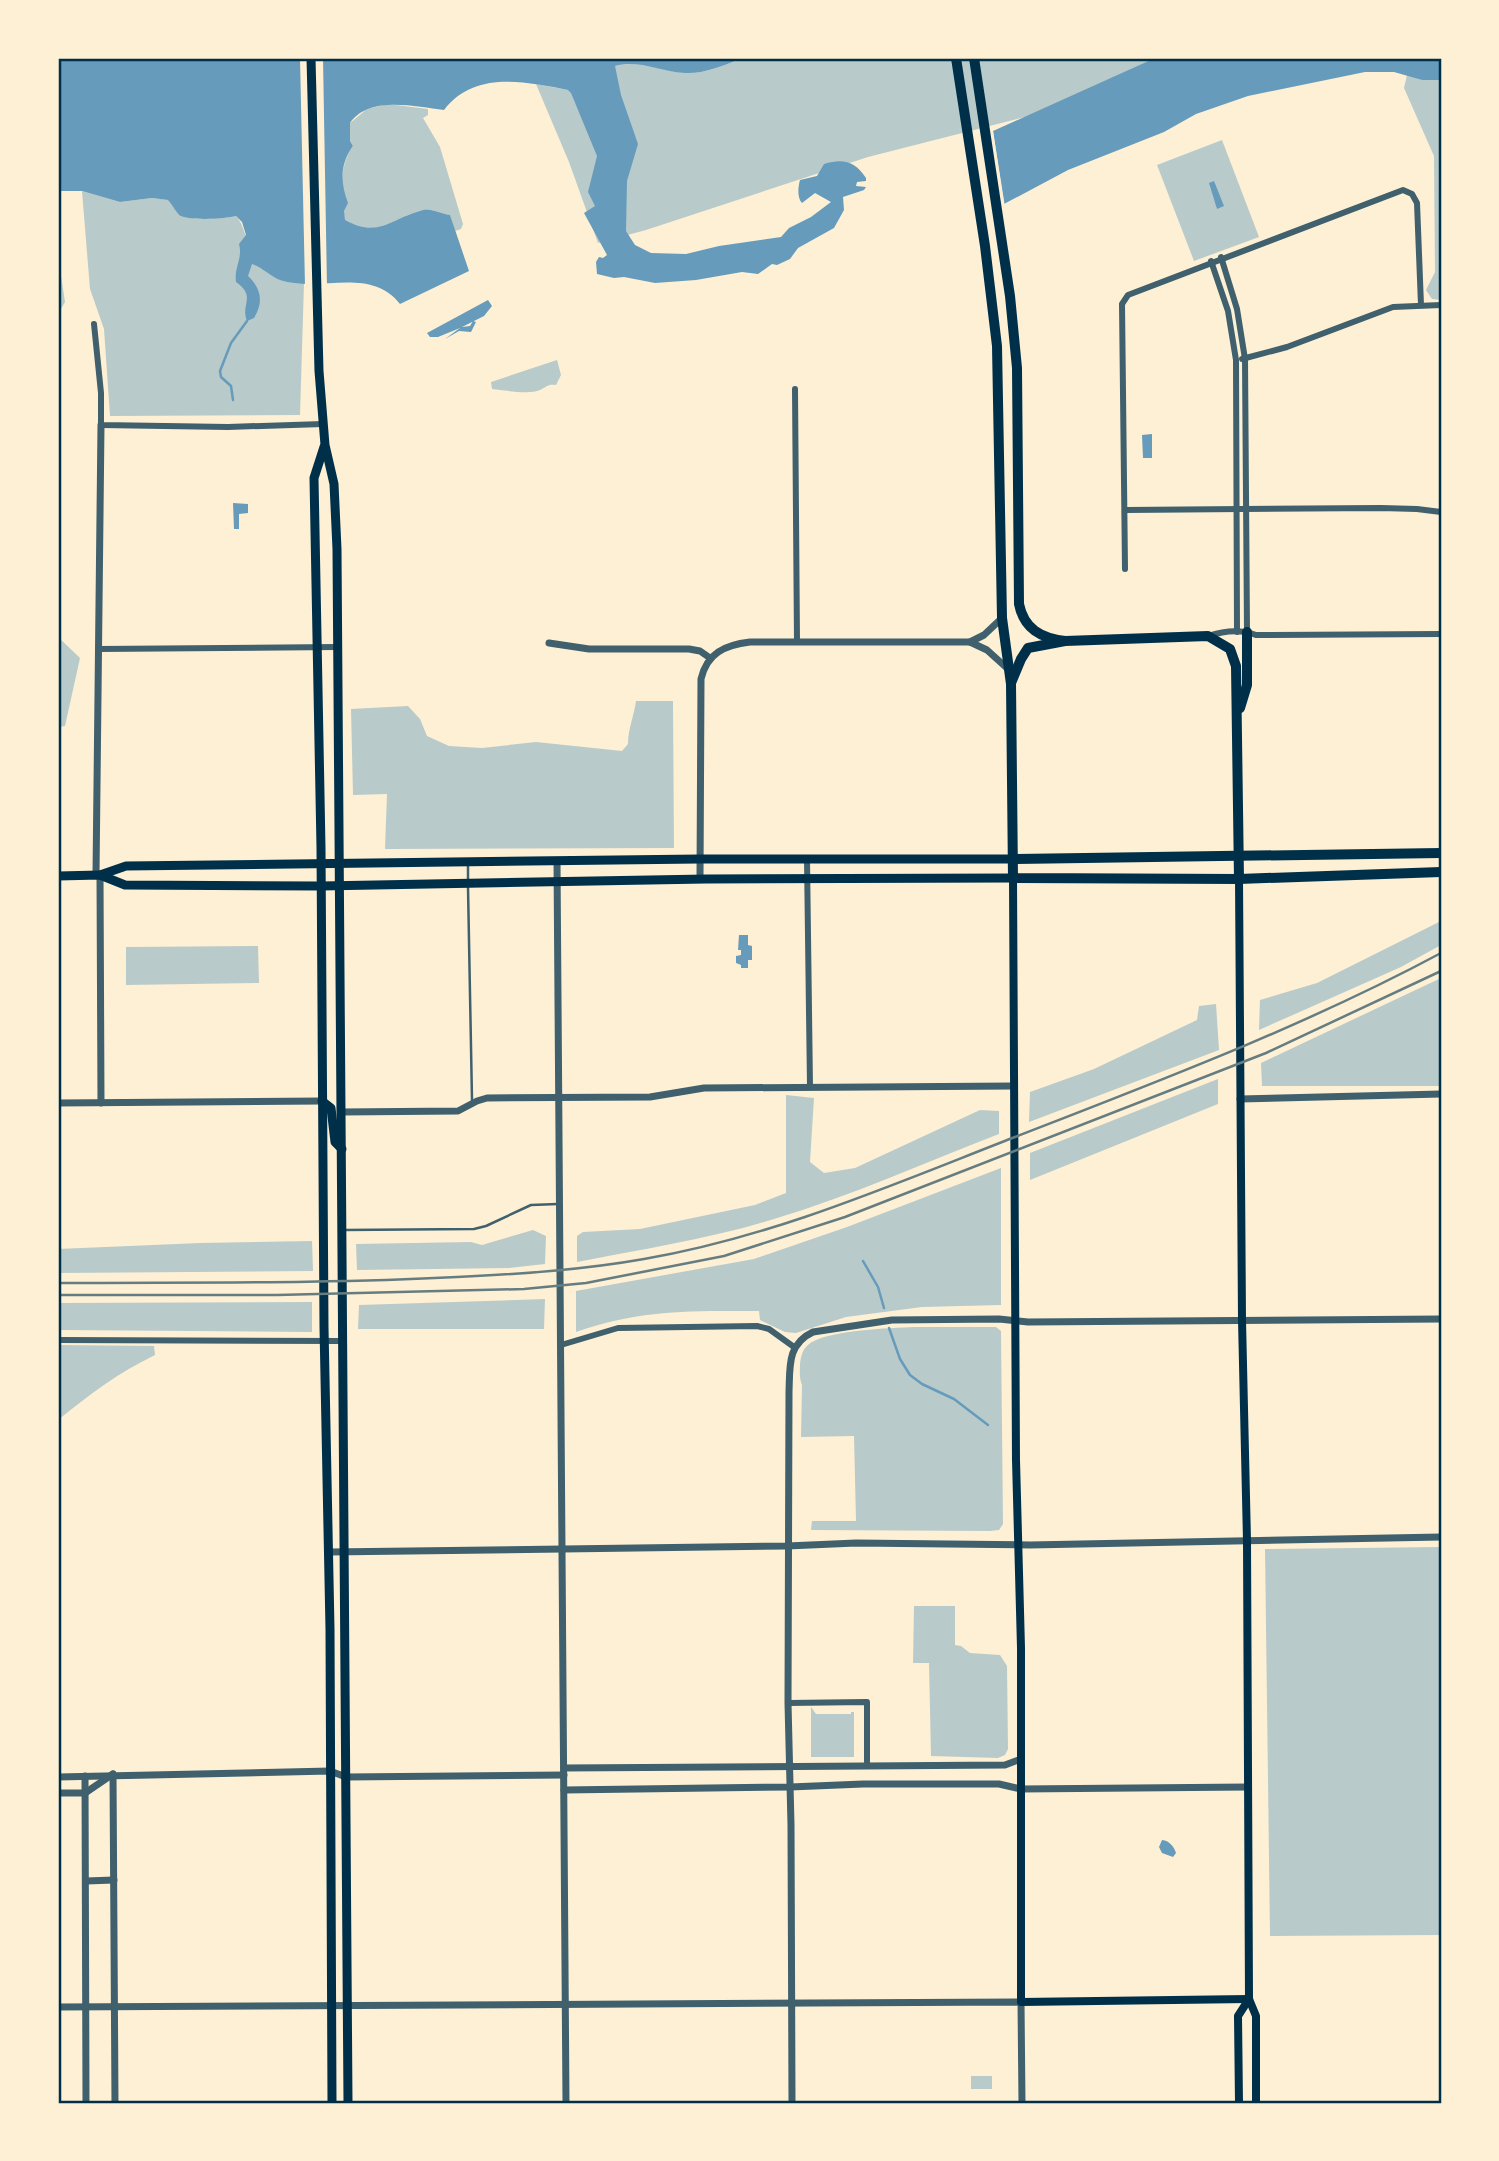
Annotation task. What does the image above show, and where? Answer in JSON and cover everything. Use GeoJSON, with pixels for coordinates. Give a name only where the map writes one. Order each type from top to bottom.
{"type":"FeatureCollection","features":[{"type":"Feature","properties":{"kind":"highway"},"geometry":{"type":"LineString","coordinates":[[956,58],[997,346],[1002,618],[1011,684],[1013,878],[1238,879],[1441,873]]}},
{"type":"Feature","properties":{"kind":"highway"},"geometry":{"type":"LineString","coordinates":[[974,58],[1010,296],[1017,368],[1018,604],[1025,621],[1035,632],[1047,639],[1065,641],[1208,636],[1230,649],[1234,659],[1237,719],[1238,879]]}},
{"type":"Feature","properties":{"kind":"highway"},"geometry":{"type":"LineString","coordinates":[[1237,719],[1247,685],[1242,632]]}},
{"type":"Feature","properties":{"kind":"highway"},"geometry":{"type":"LineString","coordinates":[[1011,684],[1028,648],[1065,641]]}},
{"type":"Feature","properties":{"kind":"highway"},"geometry":{"type":"LineString","coordinates":[[1013,859],[1441,853]]}},
{"type":"Feature","properties":{"kind":"main road"},"geometry":{"type":"LineString","coordinates":[[311,58],[317,324],[325,445],[334,484],[337,647],[348,2103]]}},
{"type":"Feature","properties":{"kind":"main road"},"geometry":{"type":"LineString","coordinates":[[325,445],[314,478],[321,863],[332,2103]]}},
{"type":"Feature","properties":{"kind":"main road"},"geometry":{"type":"LineString","coordinates":[[98,876],[125,866],[700,859],[1013,859]]}},
{"type":"Feature","properties":{"kind":"main road"},"geometry":{"type":"LineString","coordinates":[[58,876],[98,876],[125,885],[321,886],[700,879],[1013,878],[1021,2002],[1249,1999]]}},
{"type":"Feature","properties":{"kind":"main road"},"geometry":{"type":"LineString","coordinates":[[1238,879],[1247,1541],[1249,1999],[1256,2016],[1256,2103]]}},
{"type":"Feature","properties":{"kind":"main road"},"geometry":{"type":"LineString","coordinates":[[322,1101],[331,1108],[335,1142],[342,1149]]}},
{"type":"Feature","properties":{"kind":"main road"},"geometry":{"type":"LineString","coordinates":[[1238,2103],[1238,2016],[1249,1999]]}},
{"type":"Feature","properties":{"kind":"street"},"geometry":{"type":"LineString","coordinates":[[1125,569],[1122,304],[1128,295],[1221,257],[1403,190],[1412,194],[1417,203],[1421,305]]}},
{"type":"Feature","properties":{"kind":"street"},"geometry":{"type":"LineString","coordinates":[[1221,257],[1237,309],[1245,359],[1247,509],[1242,632]]}},
{"type":"Feature","properties":{"kind":"street"},"geometry":{"type":"LineString","coordinates":[[1211,261],[1228,311],[1236,360],[1237,509],[1242,632]]}},
{"type":"Feature","properties":{"kind":"street"},"geometry":{"type":"LineString","coordinates":[[1236,360],[1287,347],[1393,307],[1441,305]]}},
{"type":"Feature","properties":{"kind":"street"},"geometry":{"type":"LineString","coordinates":[[94,324],[101,393],[98,649],[101,1103]]}},
{"type":"Feature","properties":{"kind":"street"},"geometry":{"type":"LineString","coordinates":[[795,389],[797,641]]}},
{"type":"Feature","properties":{"kind":"street"},"geometry":{"type":"LineString","coordinates":[[101,425],[228,427],[323,424]]}},
{"type":"Feature","properties":{"kind":"street"},"geometry":{"type":"LineString","coordinates":[[1125,510],[1417,509],[1441,512]]}},
{"type":"Feature","properties":{"kind":"street"},"geometry":{"type":"LineString","coordinates":[[970,642],[985,635],[1002,618]]}},
{"type":"Feature","properties":{"kind":"street"},"geometry":{"type":"LineString","coordinates":[[1208,636],[1242,632],[1256,635],[1441,634]]}},
{"type":"Feature","properties":{"kind":"street"},"geometry":{"type":"LineString","coordinates":[[700,879],[701,679],[710,658],[720,650],[733,645],[797,641],[970,642],[987,650],[1009,669]]}},
{"type":"Feature","properties":{"kind":"street"},"geometry":{"type":"LineString","coordinates":[[549,643],[589,649],[688,649],[700,651],[710,658]]}},
{"type":"Feature","properties":{"kind":"street"},"geometry":{"type":"LineString","coordinates":[[98,649],[337,647]]}},
{"type":"Feature","properties":{"kind":"street"},"geometry":{"type":"LineString","coordinates":[[807,859],[810,1087]]}},
{"type":"Feature","properties":{"kind":"street"},"geometry":{"type":"LineString","coordinates":[[557,861],[566,2103]]}},
{"type":"Feature","properties":{"kind":"street"},"geometry":{"type":"LineString","coordinates":[[342,1112],[458,1111],[487,1098],[657,1097],[704,1088],[1014,1086]]}},
{"type":"Feature","properties":{"kind":"street"},"geometry":{"type":"LineString","coordinates":[[1240,1099],[1441,1094]]}},
{"type":"Feature","properties":{"kind":"street"},"geometry":{"type":"LineString","coordinates":[[58,1103],[322,1101]]}},
{"type":"Feature","properties":{"kind":"street"},"geometry":{"type":"LineString","coordinates":[[792,2103],[788,1546],[790,1358],[794,1347],[813,1332],[881,1322],[999,1319],[1015,1322],[1441,1319]]}},
{"type":"Feature","properties":{"kind":"street"},"geometry":{"type":"LineString","coordinates":[[561,1345],[618,1328],[757,1326],[769,1329],[794,1347]]}},
{"type":"Feature","properties":{"kind":"street"},"geometry":{"type":"LineString","coordinates":[[58,1340],[343,1341]]}},
{"type":"Feature","properties":{"kind":"street"},"geometry":{"type":"LineString","coordinates":[[328,1552],[788,1546],[884,1542],[1018,1545],[1441,1537]]}},
{"type":"Feature","properties":{"kind":"street"},"geometry":{"type":"LineString","coordinates":[[788,1703],[867,1702],[867,1766]]}},
{"type":"Feature","properties":{"kind":"street"},"geometry":{"type":"LineString","coordinates":[[58,1777],[330,1771],[346,1777],[1005,1765],[1021,1759]]}},
{"type":"Feature","properties":{"kind":"street"},"geometry":{"type":"LineString","coordinates":[[58,1793],[85,1793],[113,1774]]}},
{"type":"Feature","properties":{"kind":"street"},"geometry":{"type":"LineString","coordinates":[[113,1774],[115,2103]]}},
{"type":"Feature","properties":{"kind":"street"},"geometry":{"type":"LineString","coordinates":[[85,1776],[86,2103]]}},
{"type":"Feature","properties":{"kind":"street"},"geometry":{"type":"LineString","coordinates":[[564,1790],[863,1784],[999,1784],[1021,1789],[1248,1787]]}},
{"type":"Feature","properties":{"kind":"street"},"geometry":{"type":"LineString","coordinates":[[86,1881],[114,1880]]}},
{"type":"Feature","properties":{"kind":"street"},"geometry":{"type":"LineString","coordinates":[[58,2007],[1021,2002],[1022,2103]]}},
{"type":"Feature","properties":{"kind":"lane"},"geometry":{"type":"LineString","coordinates":[[468,862],[472,1103]]}},
{"type":"Feature","properties":{"kind":"lane"},"geometry":{"type":"LineString","coordinates":[[343,1230],[474,1229],[531,1205],[561,1204]]}},
{"type":"Feature","properties":{"kind":"shaded area"},"geometry":{"type":"Polygon","coordinates":[[[743,58],[1155,58],[1029,116],[868,157],[646,230],[598,243],[569,162],[536,84],[568,90],[596,73],[625,64],[692,73],[743,58]]]}},
{"type":"Feature","properties":{"kind":"shaded area"},"geometry":{"type":"Polygon","coordinates":[[[1407,75],[1422,80],[1441,80],[1441,300],[1432,299],[1426,290],[1435,272],[1434,156],[1404,88],[1407,75]]]}},
{"type":"Feature","properties":{"kind":"shaded area"},"geometry":{"type":"Polygon","coordinates":[[[388,104],[428,109],[428,115],[423,118],[440,147],[463,224],[461,229],[455,231],[450,215],[429,210],[376,228],[357,226],[345,221],[342,182],[345,163],[353,146],[350,141],[350,123],[367,109],[388,104]]]}},
{"type":"Feature","properties":{"kind":"shaded area"},"geometry":{"type":"Polygon","coordinates":[[[1222,140],[1259,237],[1194,261],[1157,165],[1222,140]]]}},
{"type":"Feature","properties":{"kind":"shaded area"},"geometry":{"type":"Polygon","coordinates":[[[82,191],[120,202],[152,198],[169,200],[183,217],[216,219],[236,216],[266,271],[281,279],[304,283],[300,415],[110,416],[104,329],[90,289],[82,191]]]}},
{"type":"Feature","properties":{"kind":"shaded area"},"geometry":{"type":"Polygon","coordinates":[[[58,256],[65,302],[58,314],[58,256]]]}},
{"type":"Feature","properties":{"kind":"shaded area"},"geometry":{"type":"Polygon","coordinates":[[[557,360],[561,375],[556,385],[530,392],[492,389],[491,382],[557,360]]]}},
{"type":"Feature","properties":{"kind":"shaded area"},"geometry":{"type":"Polygon","coordinates":[[[58,637],[80,658],[65,726],[58,727],[58,637]]]}},
{"type":"Feature","properties":{"kind":"shaded area"},"geometry":{"type":"Polygon","coordinates":[[[636,701],[673,701],[674,848],[385,849],[387,794],[353,795],[351,709],[408,706],[420,719],[427,736],[449,746],[482,748],[536,742],[622,751],[628,744],[636,701]]]}},
{"type":"Feature","properties":{"kind":"shaded area"},"geometry":{"type":"Polygon","coordinates":[[[1441,921],[1441,945],[1401,967],[1259,1030],[1260,1000],[1317,983],[1441,921]]]}},
{"type":"Feature","properties":{"kind":"shaded area"},"geometry":{"type":"Polygon","coordinates":[[[258,946],[259,983],[126,985],[126,947],[258,946]]]}},
{"type":"Feature","properties":{"kind":"shaded area"},"geometry":{"type":"Polygon","coordinates":[[[1441,978],[1441,1086],[1262,1086],[1261,1063],[1441,978]]]}},
{"type":"Feature","properties":{"kind":"shaded area"},"geometry":{"type":"Polygon","coordinates":[[[1216,1004],[1219,1050],[1029,1122],[1030,1092],[1094,1069],[1197,1020],[1199,1006],[1216,1004]]]}},
{"type":"Feature","properties":{"kind":"shaded area"},"geometry":{"type":"Polygon","coordinates":[[[1218,1079],[1218,1104],[1030,1180],[1030,1153],[1218,1079]]]}},
{"type":"Feature","properties":{"kind":"shaded area"},"geometry":{"type":"Polygon","coordinates":[[[786,1095],[814,1098],[810,1162],[824,1173],[855,1168],[980,1110],[999,1111],[999,1134],[859,1190],[774,1219],[701,1238],[577,1262],[577,1236],[583,1232],[640,1229],[755,1205],[786,1193],[786,1095]]]}},
{"type":"Feature","properties":{"kind":"shaded area"},"geometry":{"type":"Polygon","coordinates":[[[1001,1168],[1001,1305],[922,1307],[846,1317],[796,1333],[785,1332],[760,1320],[759,1311],[645,1315],[576,1332],[576,1291],[754,1259],[847,1227],[1001,1168]]]}},
{"type":"Feature","properties":{"kind":"shaded area"},"geometry":{"type":"Polygon","coordinates":[[[533,1230],[546,1236],[545,1264],[509,1268],[357,1270],[356,1244],[471,1242],[482,1245],[533,1230]]]}},
{"type":"Feature","properties":{"kind":"shaded area"},"geometry":{"type":"Polygon","coordinates":[[[312,1241],[313,1271],[58,1273],[58,1249],[312,1241]]]}},
{"type":"Feature","properties":{"kind":"shaded area"},"geometry":{"type":"Polygon","coordinates":[[[545,1299],[544,1329],[358,1329],[359,1305],[545,1299]]]}},
{"type":"Feature","properties":{"kind":"shaded area"},"geometry":{"type":"Polygon","coordinates":[[[312,1302],[312,1332],[58,1330],[58,1303],[312,1302]]]}},
{"type":"Feature","properties":{"kind":"shaded area"},"geometry":{"type":"Polygon","coordinates":[[[914,1327],[996,1327],[1001,1331],[1003,1524],[999,1530],[990,1531],[811,1530],[812,1521],[856,1521],[854,1436],[801,1437],[800,1364],[803,1351],[816,1340],[828,1336],[914,1327]]]}},
{"type":"Feature","properties":{"kind":"shaded area"},"geometry":{"type":"Polygon","coordinates":[[[58,1345],[154,1346],[155,1355],[81,1401],[58,1420],[58,1345]]]}},
{"type":"Feature","properties":{"kind":"shaded area"},"geometry":{"type":"Polygon","coordinates":[[[1441,1547],[1441,1935],[1270,1936],[1265,1549],[1441,1547]]]}},
{"type":"Feature","properties":{"kind":"shaded area"},"geometry":{"type":"Polygon","coordinates":[[[914,1606],[955,1606],[955,1645],[970,1653],[1000,1655],[1007,1666],[1008,1749],[1005,1755],[998,1758],[931,1756],[929,1663],[913,1663],[914,1606]]]}},
{"type":"Feature","properties":{"kind":"shaded area"},"geometry":{"type":"Polygon","coordinates":[[[811,1707],[816,1714],[854,1712],[854,1757],[811,1757],[811,1707]]]}},
{"type":"Feature","properties":{"kind":"shaded area"},"geometry":{"type":"Polygon","coordinates":[[[971,2076],[992,2076],[992,2089],[971,2089],[971,2076]]]}},
{"type":"Feature","properties":{"kind":"water"},"geometry":{"type":"Polygon","coordinates":[[[58,58],[743,58],[692,73],[633,64],[615,66],[621,95],[638,144],[627,181],[626,231],[635,245],[651,253],[686,254],[781,237],[789,228],[811,217],[831,202],[815,193],[802,203],[798,192],[800,180],[817,176],[824,164],[831,162],[843,161],[853,165],[866,178],[866,181],[857,182],[856,186],[866,187],[843,197],[844,210],[834,228],[798,248],[790,259],[777,265],[772,264],[758,274],[742,272],[696,280],[655,283],[624,277],[614,278],[597,274],[596,262],[599,257],[607,255],[584,213],[595,206],[588,192],[597,156],[568,90],[502,82],[470,89],[456,97],[444,110],[407,105],[381,106],[359,114],[350,123],[350,141],[353,146],[343,173],[348,203],[344,211],[345,220],[367,228],[385,225],[423,210],[450,215],[469,271],[400,304],[388,293],[374,286],[360,283],[296,283],[280,280],[252,264],[248,276],[256,285],[260,301],[254,318],[247,321],[246,292],[236,282],[239,244],[246,235],[242,222],[236,216],[216,219],[190,218],[179,215],[168,200],[152,198],[120,202],[82,191],[58,191],[58,58]]]}},
{"type":"Feature","properties":{"kind":"water"},"geometry":{"type":"Polygon","coordinates":[[[1155,58],[1441,58],[1441,80],[1422,80],[1394,72],[1365,72],[1248,96],[1196,114],[1164,132],[1068,170],[1004,204],[993,131],[1155,58]]]}},
{"type":"Feature","properties":{"kind":"water"},"geometry":{"type":"Polygon","coordinates":[[[1214,181],[1224,206],[1217,209],[1209,183],[1214,181]]]}},
{"type":"Feature","properties":{"kind":"water"},"geometry":{"type":"Polygon","coordinates":[[[488,300],[492,306],[484,316],[474,321],[476,322],[471,332],[459,331],[445,339],[460,328],[438,337],[430,337],[427,333],[488,300]]]}},
{"type":"Feature","properties":{"kind":"water"},"geometry":{"type":"Polygon","coordinates":[[[1152,434],[1152,458],[1143,458],[1142,435],[1152,434]]]}},
{"type":"Feature","properties":{"kind":"water"},"geometry":{"type":"Polygon","coordinates":[[[233,503],[248,504],[248,513],[239,514],[239,529],[234,529],[233,503]]]}},
{"type":"Feature","properties":{"kind":"water"},"geometry":{"type":"Polygon","coordinates":[[[739,935],[748,935],[748,945],[752,946],[752,960],[748,960],[748,968],[741,968],[741,965],[736,963],[736,956],[741,955],[741,950],[738,950],[739,935]]]}},
{"type":"Feature","properties":{"kind":"water"},"geometry":{"type":"Polygon","coordinates":[[[1162,1840],[1173,1847],[1176,1853],[1173,1857],[1162,1853],[1159,1847],[1162,1840]]]}},
{"type":"Feature","properties":{"kind":"pier"},"geometry":{"type":"Polygon","coordinates":[[[300,58],[323,58],[327,287],[305,286],[300,58]]]}},
{"type":"Feature","properties":{"kind":"pier"},"geometry":{"type":"Polygon","coordinates":[[[993,127],[1005,207],[1001,205],[990,131],[993,127]]]}},
{"type":"Feature","properties":{"kind":"waterway"},"geometry":{"type":"LineString","coordinates":[[233,400],[231,386],[221,377],[220,371],[231,343],[247,321]]}},
{"type":"Feature","properties":{"kind":"waterway"},"geometry":{"type":"LineString","coordinates":[[863,1261],[878,1287],[884,1308]]}},
{"type":"Feature","properties":{"kind":"waterway"},"geometry":{"type":"LineString","coordinates":[[889,1328],[900,1359],[910,1375],[922,1384],[954,1399],[988,1425]]}},
{"type":"Feature","properties":{"kind":"railway"},"geometry":{"type":"LineString","coordinates":[[58,1283],[307,1282],[480,1276],[597,1266],[692,1249],[786,1223],[832,1207],[1123,1095],[1284,1029],[1441,953]]}},
{"type":"Feature","properties":{"kind":"railway"},"geometry":{"type":"LineString","coordinates":[[58,1295],[277,1295],[524,1289],[586,1283],[724,1256],[845,1217],[1266,1053],[1441,971]]}}]}
